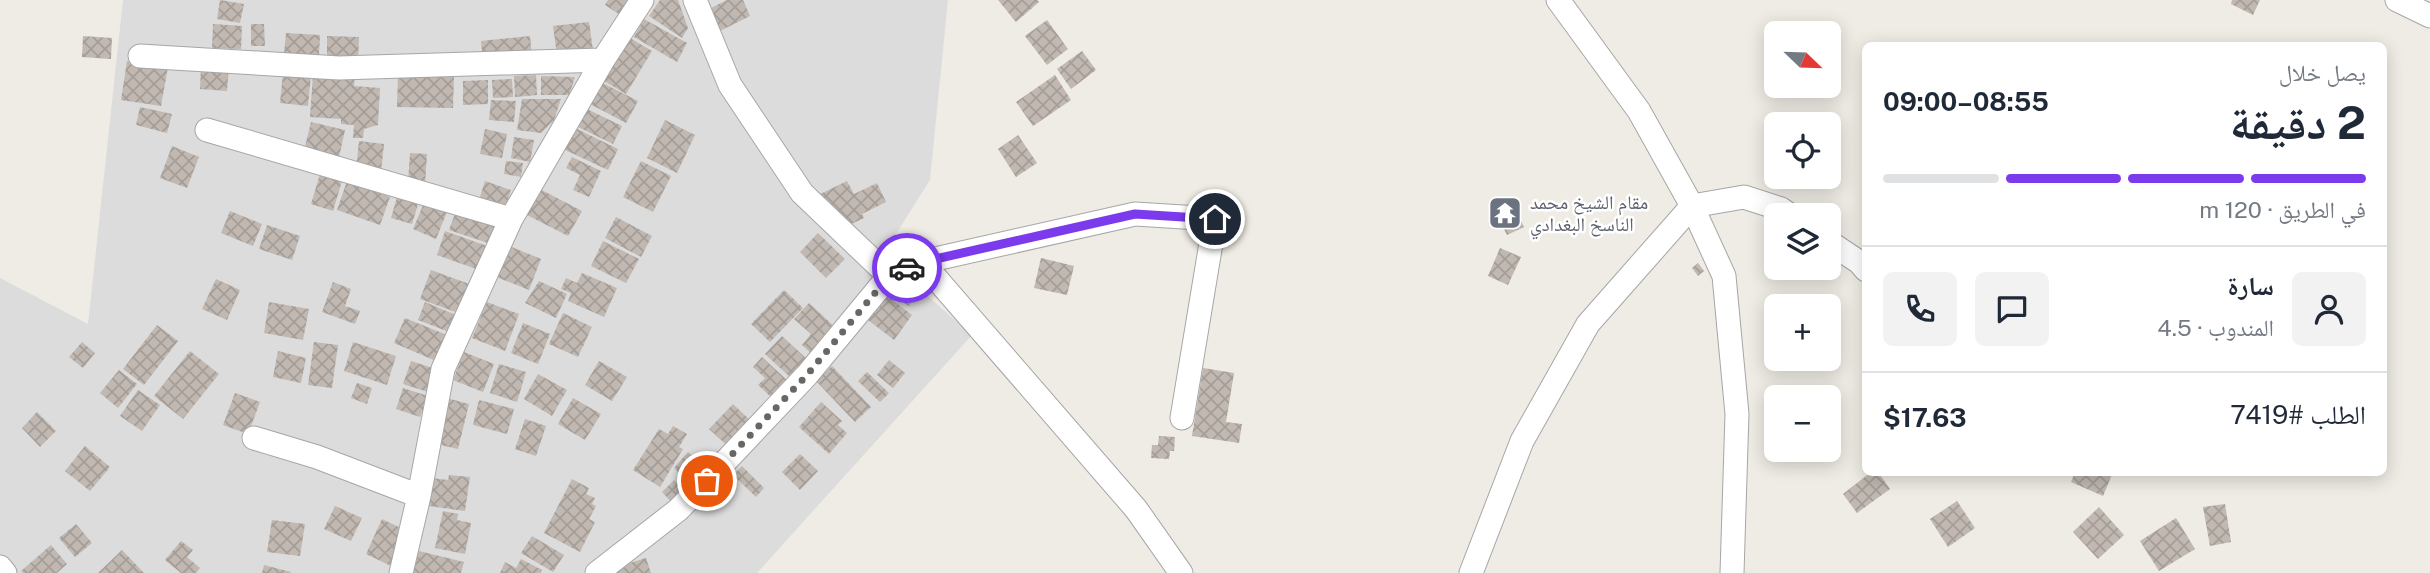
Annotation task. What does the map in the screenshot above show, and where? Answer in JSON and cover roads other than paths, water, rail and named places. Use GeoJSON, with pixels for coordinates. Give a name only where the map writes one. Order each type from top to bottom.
{"type":"FeatureCollection","features":[{"type":"Feature","properties":{"kind":"street"},"geometry":{"type":"LineString","coordinates":[[401,573],[419,496],[443,369],[511,219],[603,61],[642,0]]}},
{"type":"Feature","properties":{"kind":"street"},"geometry":{"type":"LineString","coordinates":[[695,0],[730,85],[802,193],[889,276]]}},
{"type":"Feature","properties":{"kind":"street"},"geometry":{"type":"LineString","coordinates":[[1558,0],[1639,111],[1692,206],[1724,276],[1737,414],[1732,573]]}},
{"type":"Feature","properties":{"kind":"street"},"geometry":{"type":"LineString","coordinates":[[2397,0],[2430,16]]}},
{"type":"Feature","properties":{"kind":"street"},"geometry":{"type":"LineString","coordinates":[[140,56],[340,68],[603,61]]}},
{"type":"Feature","properties":{"kind":"street"},"geometry":{"type":"LineString","coordinates":[[207,130],[511,219]]}},
{"type":"Feature","properties":{"kind":"street"},"geometry":{"type":"LineString","coordinates":[[1471,573],[1522,441],[1588,324],[1692,206],[1744,197],[1764,203]]}},
{"type":"Feature","properties":{"kind":"street"},"geometry":{"type":"LineString","coordinates":[[602,571],[678,510],[721,466],[807,375],[889,276],[922,262],[1135,214],[1215,219],[1182,418]]}},
{"type":"Feature","properties":{"kind":"street"},"geometry":{"type":"LineString","coordinates":[[1841,250],[1862,265]]}},
{"type":"Feature","properties":{"kind":"street"},"geometry":{"type":"LineString","coordinates":[[922,262],[1136,509],[1181,573]]}},
{"type":"Feature","properties":{"kind":"street"},"geometry":{"type":"LineString","coordinates":[[254,438],[317,457],[419,496]]}},
{"type":"Feature","properties":{"kind":"street"},"geometry":{"type":"LineString","coordinates":[[0,567],[5,573]]}},
{"type":"Feature","properties":{"kind":"place","name":"مقام الشيخ محمد الناسخ البغدادي"},"geometry":{"type":"Point","coordinates":[1505,213]}}]}
